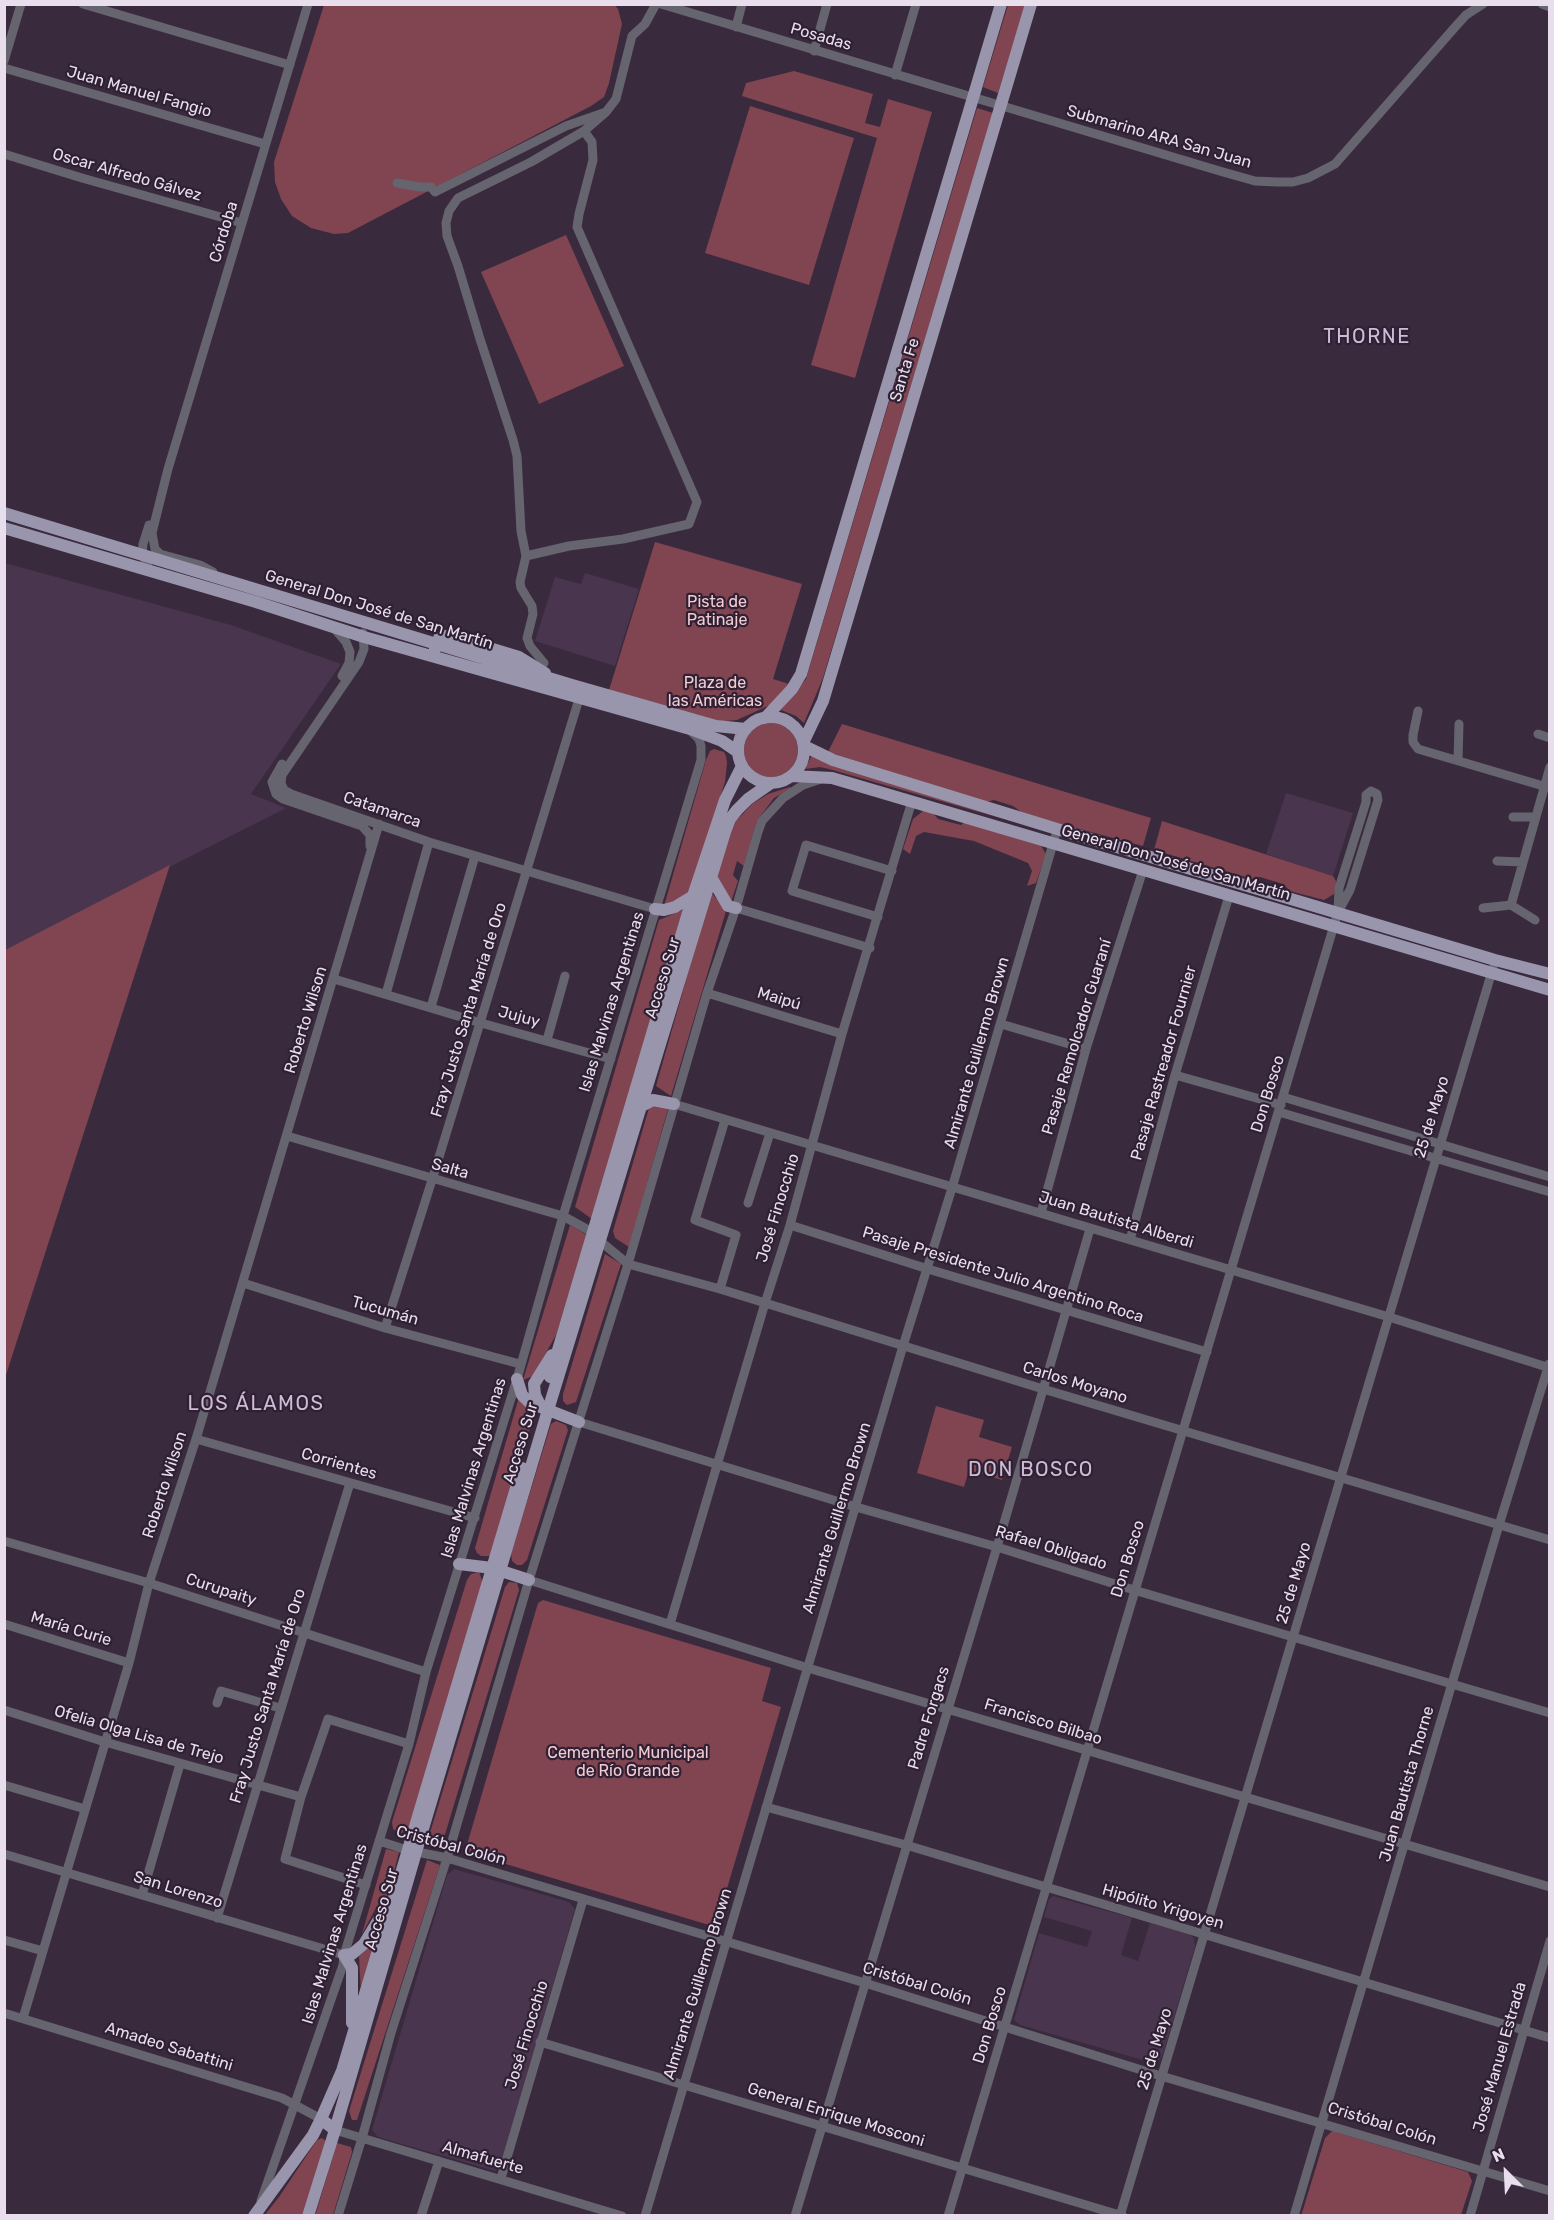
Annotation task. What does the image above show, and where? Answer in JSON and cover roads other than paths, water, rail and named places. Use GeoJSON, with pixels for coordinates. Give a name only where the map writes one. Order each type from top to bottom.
{"type":"FeatureCollection","features":[{"type":"Feature","properties":{"kind":"main road","name":"Santa Fe"},"geometry":{"type":"LineString","coordinates":[[765,718],[792,689],[801,674],[1001,4]]}},
{"type":"Feature","properties":{"kind":"main road","name":"Santa Fe"},"geometry":{"type":"LineString","coordinates":[[804,744],[823,700],[1031,4]]}},
{"type":"Feature","properties":{"kind":"main road","name":"General Don José de San Martín"},"geometry":{"type":"LineString","coordinates":[[4,513],[361,622],[579,699],[690,729],[722,741],[738,752]]}},
{"type":"Feature","properties":{"kind":"main road","name":"General Don José de San Martín"},"geometry":{"type":"LineString","coordinates":[[4,528],[364,637],[435,650],[558,681],[716,726],[746,729]]}},
{"type":"Feature","properties":{"kind":"main road"},"geometry":{"type":"LineString","coordinates":[[435,650],[440,636],[450,636],[519,657],[558,681]]}},
{"type":"Feature","properties":{"kind":"main road"},"geometry":{"type":"LineString","coordinates":[[765,718],[775,718],[793,726],[800,734],[804,744],[802,761],[792,776],[771,783],[754,778],[742,766],[738,752],[742,735],[746,729],[765,718]]}},
{"type":"Feature","properties":{"kind":"main road","name":"General Don José de San Martín"},"geometry":{"type":"LineString","coordinates":[[804,744],[833,760],[1495,960],[1550,974]]}},
{"type":"Feature","properties":{"kind":"main road","name":"Acceso Sur"},"geometry":{"type":"LineString","coordinates":[[308,2216],[335,2130],[411,1851],[596,1237],[693,896],[725,800],[742,766]]}},
{"type":"Feature","properties":{"kind":"main road","name":"General Don José de San Martín"},"geometry":{"type":"LineString","coordinates":[[792,776],[832,778],[1550,990]]}},
{"type":"Feature","properties":{"kind":"main road","name":"Acceso Sur"},"geometry":{"type":"LineString","coordinates":[[544,1408],[559,1346],[640,1107],[730,819],[748,799],[771,783]]}},
{"type":"Feature","properties":{"kind":"main road"},"geometry":{"type":"LineString","coordinates":[[711,877],[728,906],[736,908]]}},
{"type":"Feature","properties":{"kind":"main road"},"geometry":{"type":"LineString","coordinates":[[655,909],[664,910],[675,907],[693,896]]}},
{"type":"Feature","properties":{"kind":"main road"},"geometry":{"type":"LineString","coordinates":[[640,1107],[653,1100],[674,1104]]}},
{"type":"Feature","properties":{"kind":"main road"},"geometry":{"type":"LineString","coordinates":[[517,1379],[522,1395],[530,1402],[579,1422]]}},
{"type":"Feature","properties":{"kind":"main road"},"geometry":{"type":"LineString","coordinates":[[459,1564],[496,1569],[529,1580]]}},
{"type":"Feature","properties":{"kind":"main road","name":"Acceso Sur"},"geometry":{"type":"LineString","coordinates":[[254,2215],[313,2135],[342,2071],[393,1898],[411,1851]]}},
{"type":"Feature","properties":{"kind":"main road"},"geometry":{"type":"LineString","coordinates":[[353,2034],[352,1968],[344,1955],[352,1954],[364,1944],[393,1898]]}},
{"type":"Feature","properties":{"kind":"main road"},"geometry":{"type":"LineString","coordinates":[[321,2119],[335,2130]]}},
{"type":"Feature","properties":{"kind":"street"},"geometry":{"type":"LineString","coordinates":[[4,61],[21,4]]}},
{"type":"Feature","properties":{"kind":"street"},"geometry":{"type":"LineString","coordinates":[[83,4],[290,65]]}},
{"type":"Feature","properties":{"kind":"street","name":"Córdoba"},"geometry":{"type":"LineString","coordinates":[[142,554],[143,544],[168,469],[309,4]]}},
{"type":"Feature","properties":{"kind":"street"},"geometry":{"type":"LineString","coordinates":[[537,668],[544,663],[527,638],[533,615],[532,606],[520,582],[526,556],[521,531],[517,456],[459,266],[447,236],[446,223],[449,211],[458,198],[531,162],[584,131],[606,112],[616,99],[632,36],[645,24],[656,4]]}},
{"type":"Feature","properties":{"kind":"street","name":"Posadas"},"geometry":{"type":"LineString","coordinates":[[661,4],[972,98]]}},
{"type":"Feature","properties":{"kind":"street"},"geometry":{"type":"LineString","coordinates":[[736,27],[742,4]]}},
{"type":"Feature","properties":{"kind":"street"},"geometry":{"type":"LineString","coordinates":[[814,51],[827,4]]}},
{"type":"Feature","properties":{"kind":"street"},"geometry":{"type":"LineString","coordinates":[[895,75],[916,4]]}},
{"type":"Feature","properties":{"kind":"street","name":"Submarino ARA San Juan"},"geometry":{"type":"LineString","coordinates":[[972,98],[1245,178],[1266,182],[1293,182],[1308,178],[1335,164],[1466,15],[1483,4]]}},
{"type":"Feature","properties":{"kind":"street"},"geometry":{"type":"LineString","coordinates":[[1542,4],[1550,7]]}},
{"type":"Feature","properties":{"kind":"street","name":"Juan Manuel Fangio"},"geometry":{"type":"LineString","coordinates":[[4,68],[265,144]]}},
{"type":"Feature","properties":{"kind":"street"},"geometry":{"type":"LineString","coordinates":[[397,183],[431,187],[435,192],[566,126],[606,112]]}},
{"type":"Feature","properties":{"kind":"street"},"geometry":{"type":"LineString","coordinates":[[526,556],[569,546],[623,539],[689,524],[697,502],[577,227],[593,160],[592,142],[584,131]]}},
{"type":"Feature","properties":{"kind":"street","name":"Oscar Alfredo Gálvez"},"geometry":{"type":"LineString","coordinates":[[4,154],[242,224]]}},
{"type":"Feature","properties":{"kind":"street","name":"Córdoba"},"geometry":{"type":"LineString","coordinates":[[168,469],[152,533],[155,549],[160,554],[200,565],[228,581]]}},
{"type":"Feature","properties":{"kind":"street"},"geometry":{"type":"LineString","coordinates":[[142,554],[150,571]]}},
{"type":"Feature","properties":{"kind":"street"},"geometry":{"type":"LineString","coordinates":[[333,627],[349,647],[349,663],[274,776],[272,782],[278,788],[282,775],[359,662],[364,649],[361,622]]}},
{"type":"Feature","properties":{"kind":"street","name":"Fray Justo Santa María de Oro"},"geometry":{"type":"LineString","coordinates":[[385,1328],[481,1023],[579,699]]}},
{"type":"Feature","properties":{"kind":"street"},"geometry":{"type":"LineString","coordinates":[[1418,711],[1413,735],[1413,742],[1418,749],[1547,787]]}},
{"type":"Feature","properties":{"kind":"street"},"geometry":{"type":"LineString","coordinates":[[1458,760],[1459,724]]}},
{"type":"Feature","properties":{"kind":"street","name":"Islas Malvinas Argentinas"},"geometry":{"type":"LineString","coordinates":[[254,2215],[343,1965],[344,1955],[409,1744],[426,1672],[517,1379],[563,1216],[702,754],[699,739],[690,729]]}},
{"type":"Feature","properties":{"kind":"street"},"geometry":{"type":"LineString","coordinates":[[1538,734],[1550,738]]}},
{"type":"Feature","properties":{"kind":"street"},"geometry":{"type":"LineString","coordinates":[[1511,905],[1534,817],[1547,787],[1550,767]]}},
{"type":"Feature","properties":{"kind":"street"},"geometry":{"type":"LineString","coordinates":[[338,2216],[391,2033],[447,1858],[529,1580],[628,1264],[707,993],[762,821],[775,805],[792,791],[822,778],[832,778]]}},
{"type":"Feature","properties":{"kind":"street","name":"Catamarca"},"geometry":{"type":"LineString","coordinates":[[278,788],[429,842],[655,909]]}},
{"type":"Feature","properties":{"kind":"street","name":"Catamarca"},"geometry":{"type":"LineString","coordinates":[[278,788],[283,799],[362,826],[370,835],[370,856]]}},
{"type":"Feature","properties":{"kind":"street","name":"Don Bosco"},"geometry":{"type":"LineString","coordinates":[[948,2216],[1338,912],[1350,890],[1378,800],[1378,795],[1373,791],[1366,795],[1366,802],[1339,888],[1338,912]]}},
{"type":"Feature","properties":{"kind":"street","name":"José Finocchio"},"geometry":{"type":"LineString","coordinates":[[670,1624],[790,1225],[842,1034],[870,948],[912,801]]}},
{"type":"Feature","properties":{"kind":"street"},"geometry":{"type":"LineString","coordinates":[[1513,817],[1534,817]]}},
{"type":"Feature","properties":{"kind":"street","name":"Roberto Wilson"},"geometry":{"type":"LineString","coordinates":[[23,2018],[129,1663],[149,1583],[196,1439],[379,824]]}},
{"type":"Feature","properties":{"kind":"street","name":"Almirante Guillermo Brown"},"geometry":{"type":"LineString","coordinates":[[645,2216],[1001,1024],[1057,829]]}},
{"type":"Feature","properties":{"kind":"street"},"geometry":{"type":"LineString","coordinates":[[386,994],[429,842]]}},
{"type":"Feature","properties":{"kind":"street"},"geometry":{"type":"LineString","coordinates":[[878,917],[792,891],[806,845],[892,871]]}},
{"type":"Feature","properties":{"kind":"street"},"geometry":{"type":"LineString","coordinates":[[431,1007],[475,856]]}},
{"type":"Feature","properties":{"kind":"street"},"geometry":{"type":"LineString","coordinates":[[1497,861],[1523,862]]}},
{"type":"Feature","properties":{"kind":"street","name":"Pasaje Remolcador Guaraní"},"geometry":{"type":"LineString","coordinates":[[1041,1214],[1086,1049],[1143,870]]}},
{"type":"Feature","properties":{"kind":"street","name":"Pasaje Rastreador Fournier"},"geometry":{"type":"LineString","coordinates":[[1130,1240],[1175,1075],[1229,896]]}},
{"type":"Feature","properties":{"kind":"street"},"geometry":{"type":"LineString","coordinates":[[1484,908],[1511,905],[1535,920]]}},
{"type":"Feature","properties":{"kind":"street"},"geometry":{"type":"LineString","coordinates":[[736,908],[870,948]]}},
{"type":"Feature","properties":{"kind":"street","name":"25 de Mayo"},"geometry":{"type":"LineString","coordinates":[[1121,2215],[1495,960]]}},
{"type":"Feature","properties":{"kind":"street"},"geometry":{"type":"LineString","coordinates":[[547,1040],[565,976]]}},
{"type":"Feature","properties":{"kind":"street","name":"Jujuy"},"geometry":{"type":"LineString","coordinates":[[334,979],[611,1059]]}},
{"type":"Feature","properties":{"kind":"street","name":"Maipú"},"geometry":{"type":"LineString","coordinates":[[707,993],[842,1034]]}},
{"type":"Feature","properties":{"kind":"street"},"geometry":{"type":"LineString","coordinates":[[1001,1024],[1086,1049]]}},
{"type":"Feature","properties":{"kind":"street"},"geometry":{"type":"LineString","coordinates":[[1175,1075],[1281,1105],[1440,1145],[1550,1177]]}},
{"type":"Feature","properties":{"kind":"street","name":"Juan Bautista Alberdi"},"geometry":{"type":"LineString","coordinates":[[674,1104],[1549,1365]]}},
{"type":"Feature","properties":{"kind":"street"},"geometry":{"type":"LineString","coordinates":[[1281,1105],[1435,1159],[1550,1192]]}},
{"type":"Feature","properties":{"kind":"street"},"geometry":{"type":"LineString","coordinates":[[720,1289],[736,1235],[695,1220],[725,1120]]}},
{"type":"Feature","properties":{"kind":"street"},"geometry":{"type":"LineString","coordinates":[[748,1203],[770,1133]]}},
{"type":"Feature","properties":{"kind":"street","name":"Salta"},"geometry":{"type":"LineString","coordinates":[[287,1136],[432,1180],[563,1216],[596,1237]]}},
{"type":"Feature","properties":{"kind":"street","name":"Pasaje Presidente Julio Argentino Roca"},"geometry":{"type":"LineString","coordinates":[[790,1225],[928,1269],[1207,1352]]}},
{"type":"Feature","properties":{"kind":"street","name":"Padre Forgacs"},"geometry":{"type":"LineString","coordinates":[[795,2216],[997,1547],[1089,1229]]}},
{"type":"Feature","properties":{"kind":"street","name":"Carlos Moyano"},"geometry":{"type":"LineString","coordinates":[[596,1237],[628,1264],[720,1289],[1043,1389],[1550,1540]]}},
{"type":"Feature","properties":{"kind":"street","name":"Tucumán"},"geometry":{"type":"LineString","coordinates":[[243,1283],[385,1328],[520,1364]]}},
{"type":"Feature","properties":{"kind":"street","name":"Juan Bautista Thorne"},"geometry":{"type":"LineString","coordinates":[[1294,2216],[1499,1525],[1549,1365]]}},
{"type":"Feature","properties":{"kind":"street","name":"Rafael Obligado"},"geometry":{"type":"LineString","coordinates":[[579,1422],[856,1507],[1550,1713]]}},
{"type":"Feature","properties":{"kind":"street","name":"Corrientes"},"geometry":{"type":"LineString","coordinates":[[196,1439],[475,1518]]}},
{"type":"Feature","properties":{"kind":"street","name":"Fray Justo Santa María de Oro"},"geometry":{"type":"LineString","coordinates":[[217,1918],[350,1483]]}},
{"type":"Feature","properties":{"kind":"street","name":"Curupaity"},"geometry":{"type":"LineString","coordinates":[[4,1541],[149,1583],[426,1672]]}},
{"type":"Feature","properties":{"kind":"street","name":"Francisco Bilbao"},"geometry":{"type":"LineString","coordinates":[[529,1580],[808,1668],[1550,1887]]}},
{"type":"Feature","properties":{"kind":"street","name":"María Curie"},"geometry":{"type":"LineString","coordinates":[[4,1624],[129,1663]]}},
{"type":"Feature","properties":{"kind":"street"},"geometry":{"type":"LineString","coordinates":[[217,1703],[221,1691],[280,1708]]}},
{"type":"Feature","properties":{"kind":"street","name":"Ofelia Olga Lisa de Trejo"},"geometry":{"type":"LineString","coordinates":[[4,1710],[180,1764],[301,1797]]}},
{"type":"Feature","properties":{"kind":"street"},"geometry":{"type":"LineString","coordinates":[[366,1885],[285,1858],[301,1797],[328,1719],[409,1744]]}},
{"type":"Feature","properties":{"kind":"street"},"geometry":{"type":"LineString","coordinates":[[142,1895],[180,1764]]}},
{"type":"Feature","properties":{"kind":"street"},"geometry":{"type":"LineString","coordinates":[[4,1785],[85,1809]]}},
{"type":"Feature","properties":{"kind":"street","name":"Hipólito Yrigoyen"},"geometry":{"type":"LineString","coordinates":[[766,1807],[906,1845],[1550,2038]]}},
{"type":"Feature","properties":{"kind":"street","name":"Cristóbal Colón"},"geometry":{"type":"LineString","coordinates":[[379,1841],[411,1851],[447,1858],[1550,2191]]}},
{"type":"Feature","properties":{"kind":"street","name":"San Lorenzo"},"geometry":{"type":"LineString","coordinates":[[4,1854],[344,1955]]}},
{"type":"Feature","properties":{"kind":"street","name":"José Finocchio"},"geometry":{"type":"LineString","coordinates":[[501,2178],[584,1900]]}},
{"type":"Feature","properties":{"kind":"street"},"geometry":{"type":"LineString","coordinates":[[4,1940],[43,1952]]}},
{"type":"Feature","properties":{"kind":"street","name":"José Manuel Estrada"},"geometry":{"type":"LineString","coordinates":[[1470,2216],[1550,1941]]}},
{"type":"Feature","properties":{"kind":"street","name":"Amadeo Sabattini"},"geometry":{"type":"LineString","coordinates":[[4,2013],[250,2087],[295,2104],[321,2119]]}},
{"type":"Feature","properties":{"kind":"street","name":"General Enrique Mosconi"},"geometry":{"type":"LineString","coordinates":[[540,2042],[1121,2215]]}},
{"type":"Feature","properties":{"kind":"street","name":"Almafuerte"},"geometry":{"type":"LineString","coordinates":[[335,2130],[501,2178],[590,2211],[622,2216]]}},
{"type":"Feature","properties":{"kind":"street"},"geometry":{"type":"LineString","coordinates":[[421,2216],[439,2161]]}},
{"type":"Feature","properties":{"kind":"district","name":"THORNE"},"geometry":{"type":"Point","coordinates":[1367,337]}},
{"type":"Feature","properties":{"kind":"district","name":"LOS ÁLAMOS"},"geometry":{"type":"Point","coordinates":[256,1404]}},
{"type":"Feature","properties":{"kind":"district","name":"DON BOSCO"},"geometry":{"type":"Point","coordinates":[1031,1470]}},
{"type":"Feature","properties":{"kind":"park label","name":"Pista de Patinaje"},"geometry":{"type":"Point","coordinates":[717,611]}},
{"type":"Feature","properties":{"kind":"park label","name":"Plaza de las Américas"},"geometry":{"type":"Point","coordinates":[715,692]}},
{"type":"Feature","properties":{"kind":"park label","name":"Cementerio Municipal de Río Grande"},"geometry":{"type":"Point","coordinates":[628,1762]}}]}
